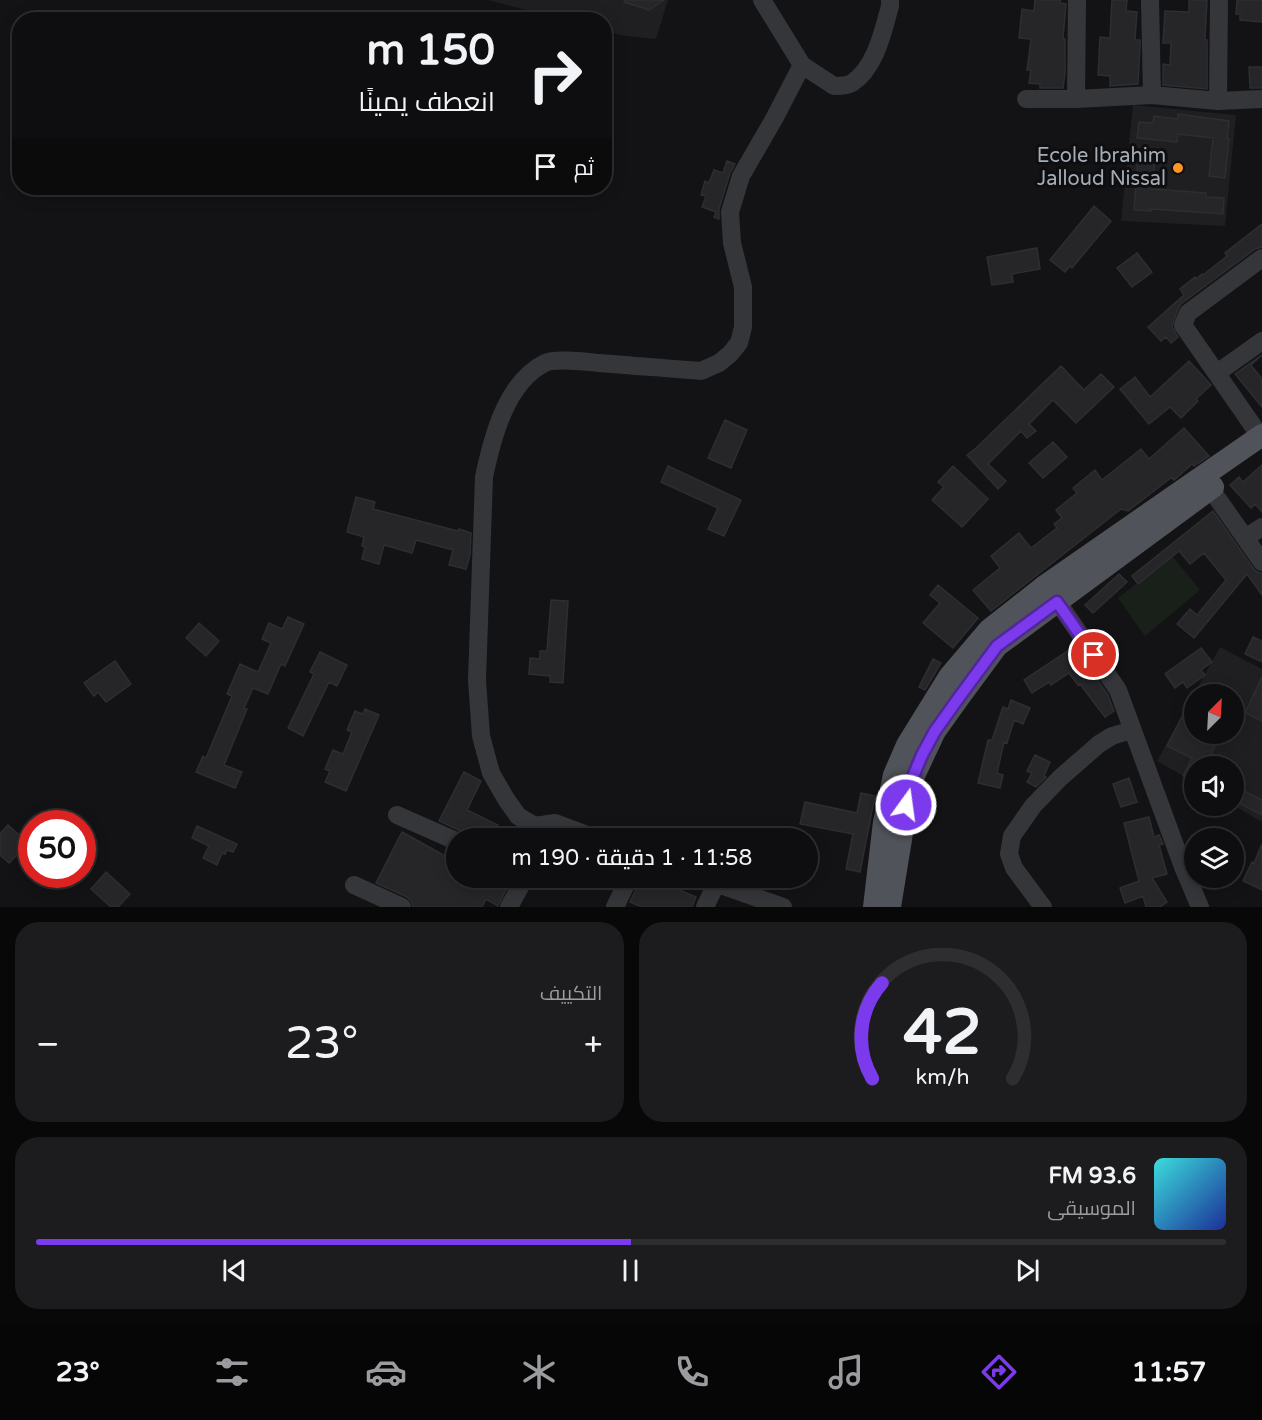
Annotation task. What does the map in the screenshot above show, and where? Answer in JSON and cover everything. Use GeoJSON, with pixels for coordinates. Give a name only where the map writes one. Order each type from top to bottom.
{"type":"FeatureCollection","features":[{"type":"Feature","properties":{"kind":"main road"},"geometry":{"type":"LineString","coordinates":[[874,907],[884,822],[894,775],[907,745],[949,677],[989,630],[1052,594],[1261,440]]}},
{"type":"Feature","properties":{"kind":"main road"},"geometry":{"type":"LineString","coordinates":[[890,907],[910,784],[935,731],[997,646],[1052,594]]}},
{"type":"Feature","properties":{"kind":"street"},"geometry":{"type":"LineString","coordinates":[[762,0],[802,65],[834,86],[851,84],[865,70],[880,43],[890,0]]}},
{"type":"Feature","properties":{"kind":"street"},"geometry":{"type":"LineString","coordinates":[[1076,99],[1077,0]]}},
{"type":"Feature","properties":{"kind":"street"},"geometry":{"type":"LineString","coordinates":[[1150,0],[1152,95]]}},
{"type":"Feature","properties":{"kind":"street"},"geometry":{"type":"LineString","coordinates":[[1218,101],[1219,0]]}},
{"type":"Feature","properties":{"kind":"street"},"geometry":{"type":"LineString","coordinates":[[541,828],[518,816],[506,799],[491,773],[481,736],[477,680],[483,498],[484,477],[495,432],[512,395],[522,381],[547,362],[571,361],[700,371],[719,363],[730,354],[739,343],[743,327],[743,287],[732,243],[730,212],[741,176],[802,65]]}},
{"type":"Feature","properties":{"kind":"street"},"geometry":{"type":"LineString","coordinates":[[1026,99],[1152,95],[1218,101],[1262,99]]}},
{"type":"Feature","properties":{"kind":"street"},"geometry":{"type":"LineString","coordinates":[[1261,440],[1183,325],[1188,313],[1262,258]]}},
{"type":"Feature","properties":{"kind":"street"},"geometry":{"type":"LineString","coordinates":[[1217,373],[1262,341]]}},
{"type":"Feature","properties":{"kind":"street"},"geometry":{"type":"LineString","coordinates":[[1206,482],[1262,562]]}},
{"type":"Feature","properties":{"kind":"street"},"geometry":{"type":"LineString","coordinates":[[1245,538],[1262,527]]}},
{"type":"Feature","properties":{"kind":"street"},"geometry":{"type":"LineString","coordinates":[[1052,594],[1118,690],[1200,907]]}},
{"type":"Feature","properties":{"kind":"street"},"geometry":{"type":"LineString","coordinates":[[1043,907],[1014,868],[1008,854],[1012,836],[1033,806],[1060,778],[1099,744],[1112,736],[1132,730]]}},
{"type":"Feature","properties":{"kind":"street"},"geometry":{"type":"LineString","coordinates":[[397,815],[446,837]]}},
{"type":"Feature","properties":{"kind":"street"},"geometry":{"type":"LineString","coordinates":[[354,885],[402,907]]}},
{"type":"Feature","properties":{"kind":"street"},"geometry":{"type":"LineString","coordinates":[[509,907],[519,888]]}},
{"type":"Feature","properties":{"kind":"street"},"geometry":{"type":"LineString","coordinates":[[615,907],[624,888]]}},
{"type":"Feature","properties":{"kind":"street"},"geometry":{"type":"LineString","coordinates":[[705,907],[708,888]]}},
{"type":"Feature","properties":{"kind":"street"},"geometry":{"type":"LineString","coordinates":[[729,888],[783,907]]}},
{"type":"Feature","properties":{"kind":"shaded area"},"geometry":{"type":"Polygon","coordinates":[[[488,0],[668,0],[656,39],[612,33],[612,12],[534,12],[488,0]]]}},
{"type":"Feature","properties":{"kind":"shaded area","name":"Ecole Ibrahim Jalloud Nissal"},"geometry":{"type":"Polygon","coordinates":[[[1133,105],[1236,115],[1225,226],[1121,221],[1133,105]]]}},
{"type":"Feature","properties":{"kind":"shaded area"},"geometry":{"type":"Polygon","coordinates":[[[1172,556],[1200,590],[1145,636],[1118,598],[1172,556]]]}},
{"type":"Feature","properties":{"kind":"shaded area"},"geometry":{"type":"Polygon","coordinates":[[[1220,647],[1262,669],[1262,822],[1244,811],[1244,756],[1184,756],[1184,776],[1157,761],[1184,712],[1184,744],[1244,744],[1244,684],[1200,684],[1220,647]]]}},
{"type":"Feature","properties":{"kind":"building"},"geometry":{"type":"Polygon","coordinates":[[[625,0],[664,0],[649,10],[624,2],[625,0]]]}},
{"type":"Feature","properties":{"kind":"building"},"geometry":{"type":"Polygon","coordinates":[[[1035,0],[1060,0],[1060,3],[1066,4],[1063,88],[1040,88],[1040,84],[1029,83],[1031,70],[1027,70],[1031,39],[1019,38],[1022,9],[1034,11],[1035,0]]]}},
{"type":"Feature","properties":{"kind":"building"},"geometry":{"type":"Polygon","coordinates":[[[1112,0],[1127,0],[1126,11],[1137,12],[1135,40],[1140,40],[1138,84],[1110,86],[1110,76],[1098,75],[1100,37],[1110,38],[1112,0]]]}},
{"type":"Feature","properties":{"kind":"building"},"geometry":{"type":"Polygon","coordinates":[[[1189,0],[1207,0],[1205,40],[1207,40],[1207,89],[1163,85],[1163,64],[1170,65],[1171,43],[1163,43],[1165,11],[1189,12],[1189,0]]]}},
{"type":"Feature","properties":{"kind":"building"},"geometry":{"type":"Polygon","coordinates":[[[1237,0],[1262,0],[1262,22],[1240,20],[1240,14],[1236,14],[1237,0]]]}},
{"type":"Feature","properties":{"kind":"building"},"geometry":{"type":"Polygon","coordinates":[[[1249,67],[1262,67],[1262,88],[1250,88],[1249,67]]]}},
{"type":"Feature","properties":{"kind":"building"},"geometry":{"type":"Polygon","coordinates":[[[1178,114],[1229,121],[1225,178],[1209,176],[1213,138],[1178,134],[1177,142],[1137,138],[1139,122],[1153,123],[1154,116],[1178,119],[1178,114]]]}},
{"type":"Feature","properties":{"kind":"building"},"geometry":{"type":"Polygon","coordinates":[[[1138,157],[1155,159],[1152,189],[1206,193],[1206,197],[1224,198],[1223,214],[1134,210],[1138,157]]]}},
{"type":"Feature","properties":{"kind":"building"},"geometry":{"type":"Polygon","coordinates":[[[727,161],[735,164],[719,209],[719,219],[714,217],[716,212],[702,207],[706,196],[701,195],[705,181],[709,183],[714,170],[723,173],[727,161]]]}},
{"type":"Feature","properties":{"kind":"building"},"geometry":{"type":"Polygon","coordinates":[[[1094,206],[1111,221],[1072,268],[1070,266],[1065,272],[1050,260],[1094,206]]]}},
{"type":"Feature","properties":{"kind":"building"},"geometry":{"type":"Polygon","coordinates":[[[1262,224],[1262,247],[1255,249],[1181,304],[1172,326],[1178,337],[1171,343],[1166,337],[1161,341],[1148,327],[1184,295],[1180,289],[1227,256],[1225,253],[1262,224]]]}},
{"type":"Feature","properties":{"kind":"building"},"geometry":{"type":"Polygon","coordinates":[[[1037,248],[1040,269],[1012,274],[1013,282],[992,285],[987,257],[1037,248]]]}},
{"type":"Feature","properties":{"kind":"building"},"geometry":{"type":"Polygon","coordinates":[[[1137,253],[1152,272],[1132,287],[1117,268],[1137,253]]]}},
{"type":"Feature","properties":{"kind":"building"},"geometry":{"type":"Polygon","coordinates":[[[1262,355],[1251,365],[1262,379],[1262,407],[1235,374],[1262,355]]]}},
{"type":"Feature","properties":{"kind":"building"},"geometry":{"type":"Polygon","coordinates":[[[1189,361],[1211,385],[1181,418],[1170,407],[1149,424],[1120,389],[1135,377],[1150,397],[1189,361]]]}},
{"type":"Feature","properties":{"kind":"building"},"geometry":{"type":"Polygon","coordinates":[[[1061,366],[1084,390],[1101,374],[1114,387],[1076,423],[1053,400],[1029,424],[1036,431],[1027,438],[1021,431],[988,464],[1006,481],[998,489],[967,455],[1061,366]]]}},
{"type":"Feature","properties":{"kind":"building"},"geometry":{"type":"Polygon","coordinates":[[[725,420],[747,430],[731,468],[708,458],[725,420]]]}},
{"type":"Feature","properties":{"kind":"building"},"geometry":{"type":"Polygon","coordinates":[[[1184,428],[1209,456],[1194,466],[1192,464],[1174,480],[1172,477],[1128,511],[1121,509],[991,611],[973,590],[1000,568],[991,556],[1019,533],[1031,548],[1057,528],[1054,524],[1062,518],[1056,510],[1077,493],[1073,488],[1095,470],[1102,480],[1141,449],[1149,459],[1184,428]]]}},
{"type":"Feature","properties":{"kind":"building"},"geometry":{"type":"Polygon","coordinates":[[[1053,442],[1067,457],[1043,478],[1029,463],[1053,442]]]}},
{"type":"Feature","properties":{"kind":"building"},"geometry":{"type":"Polygon","coordinates":[[[1262,465],[1262,512],[1255,504],[1251,508],[1230,485],[1239,477],[1243,482],[1262,465]]]}},
{"type":"Feature","properties":{"kind":"building"},"geometry":{"type":"Polygon","coordinates":[[[668,466],[741,500],[724,536],[708,529],[718,508],[661,482],[668,466]]]}},
{"type":"Feature","properties":{"kind":"building"},"geometry":{"type":"Polygon","coordinates":[[[953,466],[988,499],[962,527],[932,500],[944,487],[938,482],[953,466]]]}},
{"type":"Feature","properties":{"kind":"building"},"geometry":{"type":"Polygon","coordinates":[[[356,497],[375,502],[373,509],[471,533],[470,555],[466,569],[449,565],[453,550],[416,540],[412,553],[384,545],[379,564],[362,559],[365,547],[362,546],[364,537],[347,532],[356,497]]]}},
{"type":"Feature","properties":{"kind":"building"},"geometry":{"type":"Polygon","coordinates":[[[1213,511],[1253,568],[1262,573],[1262,595],[1247,574],[1194,638],[1177,624],[1190,609],[1197,615],[1226,580],[1204,553],[1190,564],[1179,551],[1138,584],[1132,576],[1213,511]]]}},
{"type":"Feature","properties":{"kind":"building"},"geometry":{"type":"Polygon","coordinates":[[[1119,574],[1127,582],[1093,613],[1085,605],[1119,574]]]}},
{"type":"Feature","properties":{"kind":"building"},"geometry":{"type":"Polygon","coordinates":[[[938,585],[978,618],[953,648],[923,623],[940,603],[930,595],[938,585]]]}},
{"type":"Feature","properties":{"kind":"building"},"geometry":{"type":"Polygon","coordinates":[[[551,600],[568,601],[563,683],[550,682],[550,676],[529,674],[530,658],[540,659],[540,651],[547,651],[551,600]]]}},
{"type":"Feature","properties":{"kind":"building"},"geometry":{"type":"Polygon","coordinates":[[[288,617],[304,624],[285,666],[281,664],[268,694],[253,688],[244,708],[247,709],[224,765],[242,772],[235,788],[196,772],[203,756],[206,758],[232,696],[227,694],[240,664],[258,672],[271,643],[262,639],[269,623],[282,629],[288,617]]]}},
{"type":"Feature","properties":{"kind":"building"},"geometry":{"type":"Polygon","coordinates":[[[199,623],[219,641],[206,656],[186,638],[199,623]]]}},
{"type":"Feature","properties":{"kind":"building"},"geometry":{"type":"Polygon","coordinates":[[[1253,637],[1262,641],[1262,662],[1245,654],[1253,637]]]}},
{"type":"Feature","properties":{"kind":"building"},"geometry":{"type":"Polygon","coordinates":[[[1072,648],[1079,659],[1082,657],[1108,695],[1114,711],[1105,717],[1069,673],[1051,685],[1049,682],[1032,693],[1024,680],[1072,648]]]}},
{"type":"Feature","properties":{"kind":"building"},"geometry":{"type":"Polygon","coordinates":[[[1201,648],[1212,662],[1201,670],[1205,675],[1193,684],[1183,682],[1175,688],[1165,674],[1201,648]]]}},
{"type":"Feature","properties":{"kind":"building"},"geometry":{"type":"Polygon","coordinates":[[[320,652],[347,665],[337,686],[329,682],[303,736],[288,728],[314,674],[310,672],[320,652]]]}},
{"type":"Feature","properties":{"kind":"building"},"geometry":{"type":"Polygon","coordinates":[[[933,659],[941,663],[925,690],[919,687],[933,659]]]}},
{"type":"Feature","properties":{"kind":"building"},"geometry":{"type":"Polygon","coordinates":[[[115,661],[131,684],[106,702],[98,692],[94,696],[84,683],[115,661]]]}},
{"type":"Feature","properties":{"kind":"building"},"geometry":{"type":"Polygon","coordinates":[[[1262,677],[1262,721],[1245,713],[1262,677]]]}},
{"type":"Feature","properties":{"kind":"building"},"geometry":{"type":"Polygon","coordinates":[[[1011,700],[1030,708],[1023,724],[1014,720],[1007,743],[1004,742],[997,773],[1003,775],[1000,788],[978,783],[988,740],[992,740],[1003,707],[1008,709],[1011,700]]]}},
{"type":"Feature","properties":{"kind":"building"},"geometry":{"type":"Polygon","coordinates":[[[365,709],[379,715],[346,791],[325,782],[330,771],[325,769],[333,750],[343,754],[352,732],[347,730],[355,711],[363,714],[365,709]]]}},
{"type":"Feature","properties":{"kind":"building"},"geometry":{"type":"Polygon","coordinates":[[[1184,713],[1184,744],[1216,744],[1210,756],[1188,756],[1167,746],[1184,713]]]}},
{"type":"Feature","properties":{"kind":"building"},"geometry":{"type":"Polygon","coordinates":[[[1035,755],[1050,762],[1044,776],[1046,777],[1036,787],[1027,782],[1032,773],[1027,771],[1035,755]]]}},
{"type":"Feature","properties":{"kind":"building"},"geometry":{"type":"Polygon","coordinates":[[[464,772],[481,781],[467,810],[498,825],[496,828],[454,828],[439,821],[464,772]]]}},
{"type":"Feature","properties":{"kind":"building"},"geometry":{"type":"Polygon","coordinates":[[[1129,778],[1137,802],[1121,807],[1113,784],[1129,778]]]}},
{"type":"Feature","properties":{"kind":"building"},"geometry":{"type":"Polygon","coordinates":[[[1244,791],[1262,800],[1262,815],[1244,806],[1244,791]]]}},
{"type":"Feature","properties":{"kind":"building"},"geometry":{"type":"Polygon","coordinates":[[[861,793],[875,796],[860,872],[846,869],[853,834],[800,824],[805,802],[857,813],[861,793]]]}},
{"type":"Feature","properties":{"kind":"building"},"geometry":{"type":"Polygon","coordinates":[[[1149,817],[1154,837],[1159,835],[1163,844],[1159,845],[1167,874],[1152,878],[1167,902],[1160,907],[1146,907],[1143,896],[1125,903],[1120,888],[1139,881],[1124,823],[1149,817]]]}},
{"type":"Feature","properties":{"kind":"building"},"geometry":{"type":"Polygon","coordinates":[[[8,825],[18,834],[18,854],[9,863],[0,855],[0,834],[8,825]]]}},
{"type":"Feature","properties":{"kind":"building"},"geometry":{"type":"Polygon","coordinates":[[[197,826],[237,844],[233,852],[227,850],[225,854],[222,853],[217,865],[203,858],[209,846],[192,838],[197,826]]]}},
{"type":"Feature","properties":{"kind":"building"},"geometry":{"type":"Polygon","coordinates":[[[402,832],[446,856],[446,888],[507,888],[498,906],[486,899],[482,907],[413,907],[407,897],[376,883],[402,832]]]}},
{"type":"Feature","properties":{"kind":"building"},"geometry":{"type":"Polygon","coordinates":[[[1262,844],[1262,890],[1244,881],[1252,862],[1254,863],[1262,844]]]}},
{"type":"Feature","properties":{"kind":"building"},"geometry":{"type":"Polygon","coordinates":[[[106,872],[130,894],[118,907],[111,907],[91,889],[96,888],[96,883],[106,872]]]}},
{"type":"Feature","properties":{"kind":"building"},"geometry":{"type":"Polygon","coordinates":[[[636,888],[674,888],[696,897],[692,907],[642,907],[630,902],[636,888]]]}},
{"type":"Feature","properties":{"kind":"place","name":"Ecole Ibrahim Jalloud Nissal"},"geometry":{"type":"Point","coordinates":[1178,168]}},
{"type":"Feature","properties":{"kind":"route"},"geometry":{"type":"LineString","coordinates":[[906,805],[910,784],[935,731],[997,646],[1057,602],[1094,655]]}}]}
